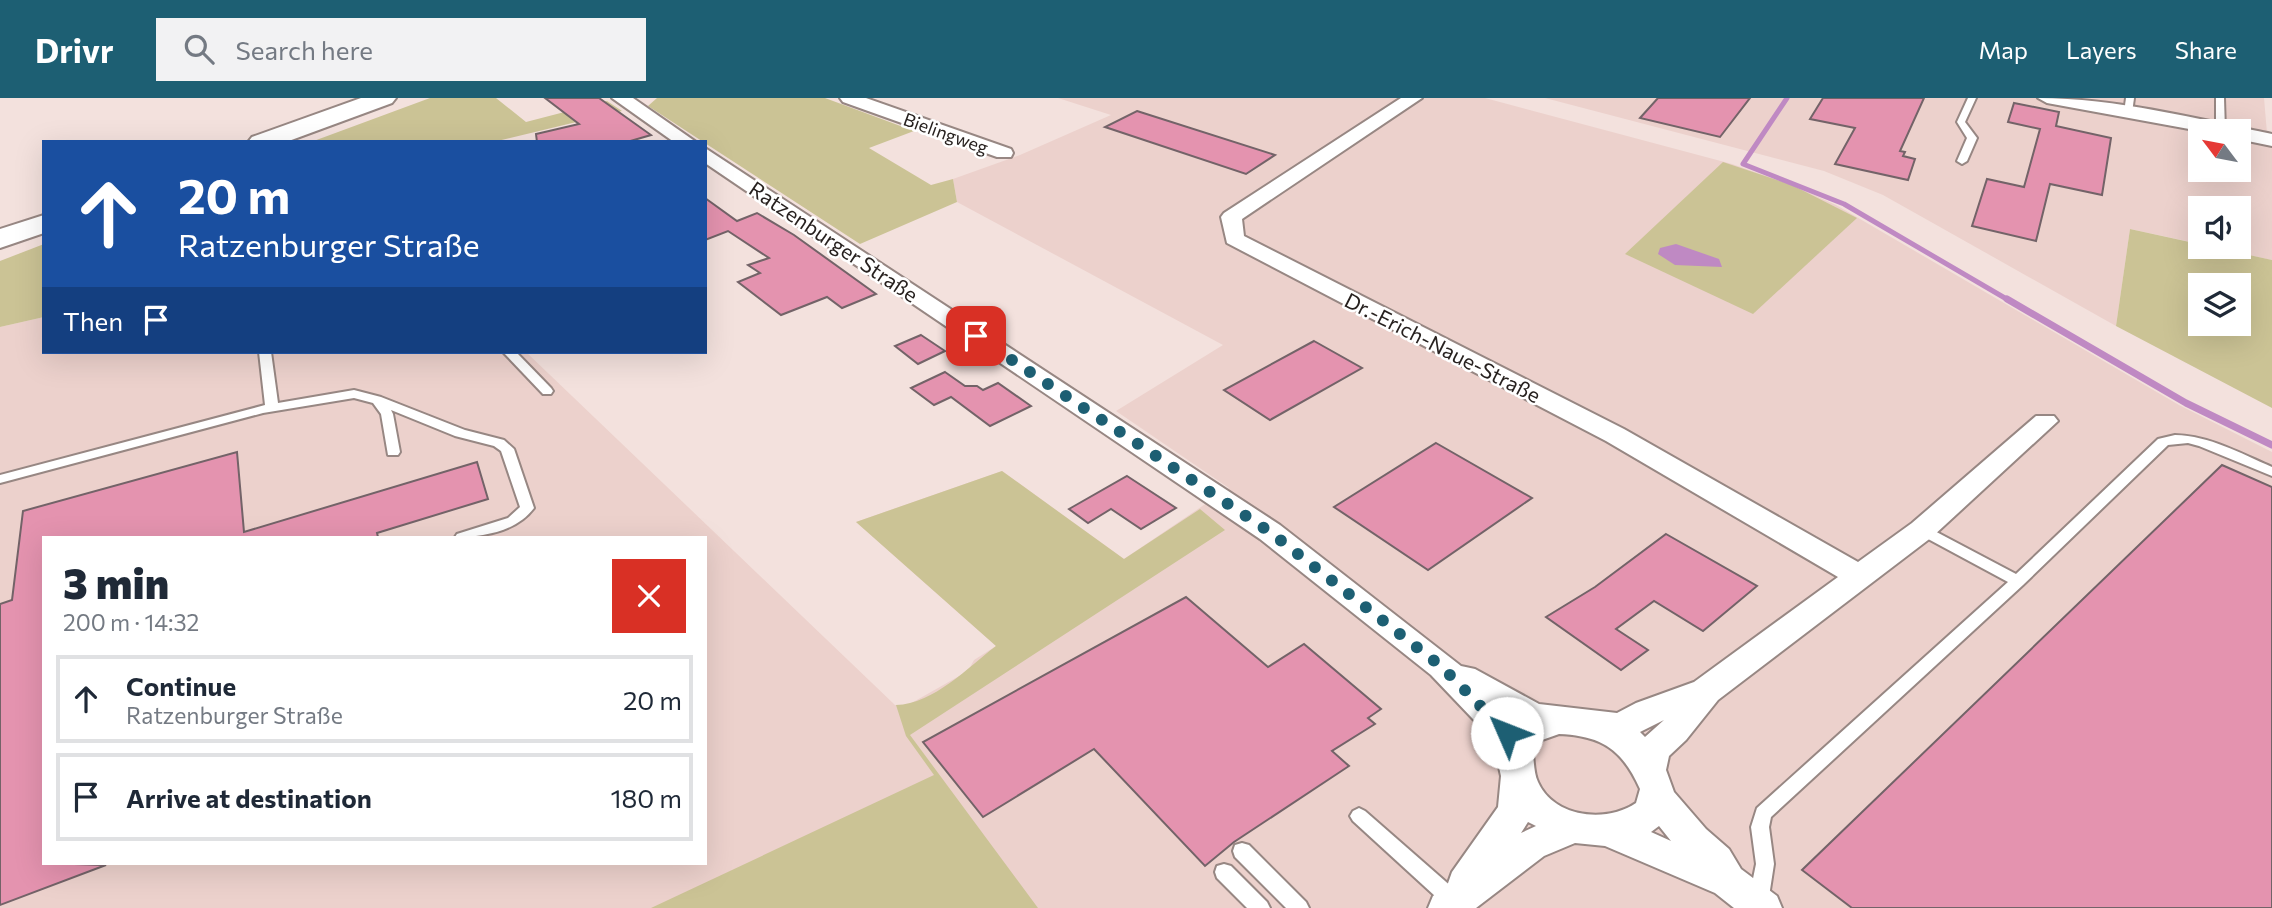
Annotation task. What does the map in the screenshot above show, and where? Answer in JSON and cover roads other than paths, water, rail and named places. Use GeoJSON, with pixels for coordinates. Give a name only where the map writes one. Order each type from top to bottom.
{"type":"FeatureCollection","features":[{"type":"Feature","properties":{"kind":"main road"},"geometry":{"type":"LineString","coordinates":[[267,140],[384,98]]}},
{"type":"Feature","properties":{"kind":"main road"},"geometry":{"type":"LineString","coordinates":[[0,239],[42,224]]}},
{"type":"Feature","properties":{"kind":"street","name":"Bielingweg"},"geometry":{"type":"LineString","coordinates":[[849,98],[1004,153]]}},
{"type":"Feature","properties":{"kind":"street","name":"Dr.-Erich-Naue-Straße"},"geometry":{"type":"LineString","coordinates":[[1413,98],[1231,217],[1234,239],[1615,435],[1859,576]]}},
{"type":"Feature","properties":{"kind":"street"},"geometry":{"type":"LineString","coordinates":[[2047,98],[2129,105],[2188,120]]}},
{"type":"Feature","properties":{"kind":"street"},"geometry":{"type":"LineString","coordinates":[[630,100],[684,140]]}},
{"type":"Feature","properties":{"kind":"street"},"geometry":{"type":"LineString","coordinates":[[2251,135],[2272,139]]}},
{"type":"Feature","properties":{"kind":"street","name":"Ratzenburger Straße"},"geometry":{"type":"LineString","coordinates":[[707,155],[1270,532],[1442,667]]}},
{"type":"Feature","properties":{"kind":"street"},"geometry":{"type":"LineString","coordinates":[[1611,832],[1642,821],[1652,810],[1653,750],[1674,731],[1706,691],[1922,530],[2045,421]]}},
{"type":"Feature","properties":{"kind":"street"},"geometry":{"type":"LineString","coordinates":[[1442,667],[1531,715],[1557,721],[1621,727],[1648,712],[1706,691]]}},
{"type":"Feature","properties":{"kind":"street"},"geometry":{"type":"LineString","coordinates":[[1442,667],[1507,733],[1516,766],[1538,808],[1573,827],[1611,832],[1728,881],[1760,906]]}},
{"type":"Feature","properties":{"kind":"street"},"geometry":{"type":"LineString","coordinates":[[1450,904],[1516,810],[1516,766],[1530,731],[1557,721]]}},
{"type":"Feature","properties":{"kind":"street"},"geometry":{"type":"LineString","coordinates":[[1591,724],[1626,740],[1693,841],[1716,860],[1728,881]]}},
{"type":"Feature","properties":{"kind":"street"},"geometry":{"type":"LineString","coordinates":[[1450,904],[1531,845],[1573,827]]}},
{"type":"Feature","properties":{"kind":"lane"},"geometry":{"type":"LineString","coordinates":[[1962,161],[1972,138],[1961,122],[1972,98]]}},
{"type":"Feature","properties":{"kind":"lane"},"geometry":{"type":"LineString","coordinates":[[2220,98],[2226,119]]}},
{"type":"Feature","properties":{"kind":"lane"},"geometry":{"type":"LineString","coordinates":[[265,354],[272,407]]}},
{"type":"Feature","properties":{"kind":"lane"},"geometry":{"type":"LineString","coordinates":[[511,354],[547,391]]}},
{"type":"Feature","properties":{"kind":"lane"},"geometry":{"type":"LineString","coordinates":[[0,479],[272,407],[354,394],[377,400],[460,433],[499,443],[507,449],[527,508],[513,521],[465,536]]}},
{"type":"Feature","properties":{"kind":"lane"},"geometry":{"type":"LineString","coordinates":[[377,400],[387,414],[393,452]]}},
{"type":"Feature","properties":{"kind":"lane"},"geometry":{"type":"LineString","coordinates":[[1760,906],[1765,864],[1760,827],[1763,813],[2018,581],[2163,442],[2174,437],[2207,445],[2272,472]]}},
{"type":"Feature","properties":{"kind":"lane"},"geometry":{"type":"LineString","coordinates":[[1922,530],[2018,581]]}},
{"type":"Feature","properties":{"kind":"lane"},"geometry":{"type":"LineString","coordinates":[[1359,816],[1450,904]]}},
{"type":"Feature","properties":{"kind":"lane"},"geometry":{"type":"LineString","coordinates":[[1242,851],[1299,908]]}},
{"type":"Feature","properties":{"kind":"lane"},"geometry":{"type":"LineString","coordinates":[[1224,872],[1260,908]]}},
{"type":"Feature","properties":{"kind":"waterway"},"geometry":{"type":"LineString","coordinates":[[1787,98],[1743,164],[1844,204],[2010,301]]}},
{"type":"Feature","properties":{"kind":"waterway"},"geometry":{"type":"LineString","coordinates":[[2007,299],[2186,403],[2272,445]]}}]}
